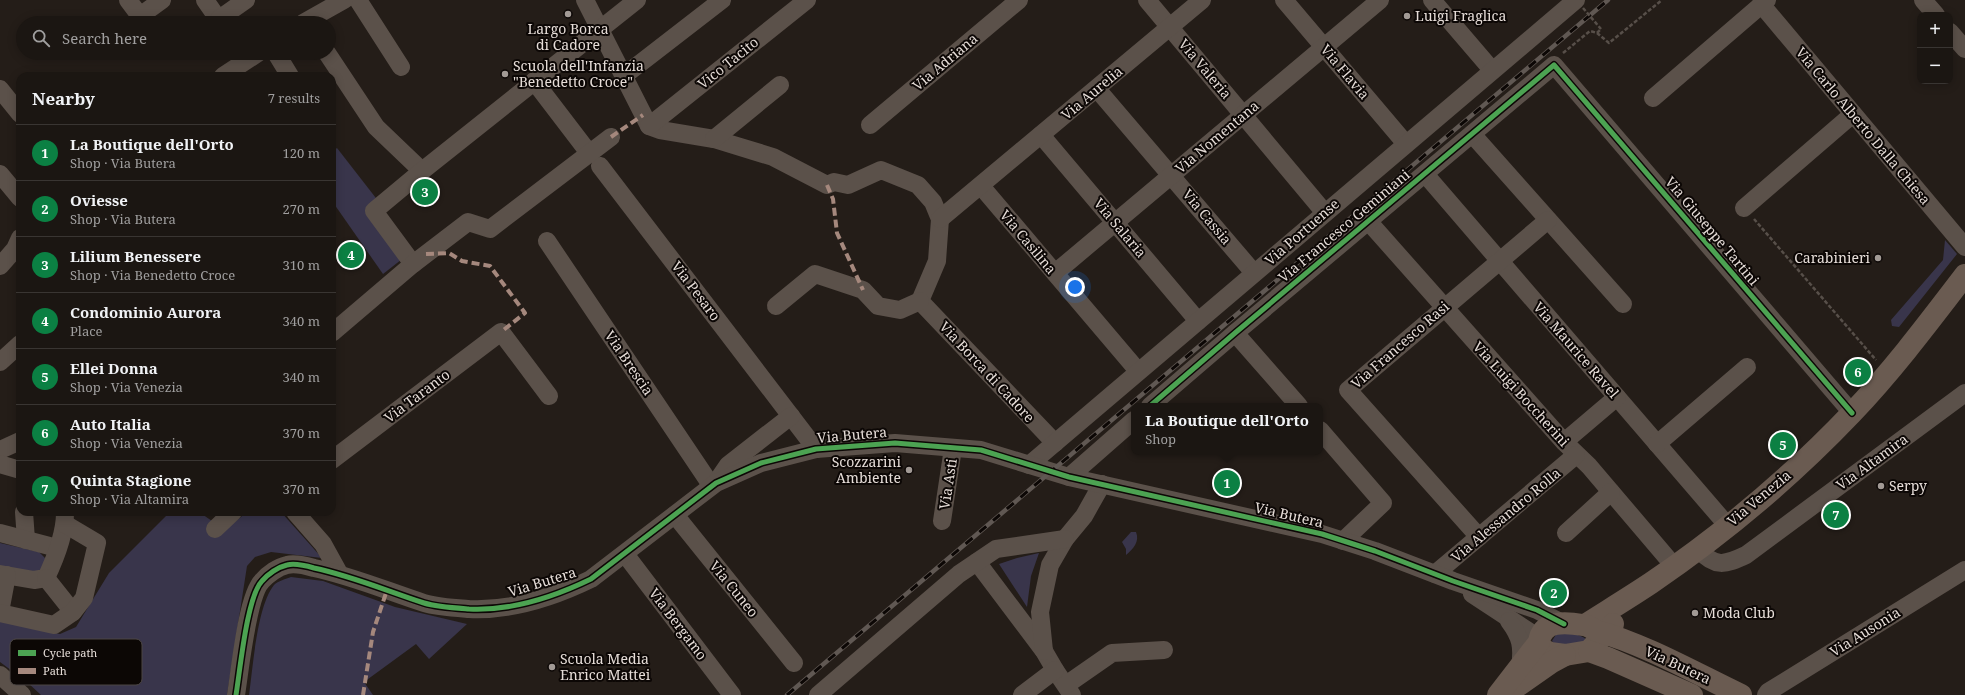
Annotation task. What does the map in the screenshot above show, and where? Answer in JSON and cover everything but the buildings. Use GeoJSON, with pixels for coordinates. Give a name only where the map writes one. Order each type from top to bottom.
{"type":"FeatureCollection","features":[{"type":"Feature","properties":{"kind":"main road","name":"Via Venezia"},"geometry":{"type":"LineString","coordinates":[[1651,583],[1698,549],[1776,486],[1852,413],[1918,337],[1965,275]]}},
{"type":"Feature","properties":{"kind":"main road"},"geometry":{"type":"LineString","coordinates":[[1565,655],[1545,651],[1541,648],[1539,640],[1540,632],[1545,627],[1589,634],[1626,608],[1651,583]]}},
{"type":"Feature","properties":{"kind":"main road"},"geometry":{"type":"LineString","coordinates":[[1505,695],[1552,662],[1565,655],[1651,583]]}},
{"type":"Feature","properties":{"kind":"main road"},"geometry":{"type":"LineString","coordinates":[[1626,608],[1622,618],[1622,625],[1628,640],[1636,645]]}},
{"type":"Feature","properties":{"kind":"main road","name":"Via Butera"},"geometry":{"type":"LineString","coordinates":[[1589,634],[1636,645],[1742,695]]}},
{"type":"Feature","properties":{"kind":"main road","name":"Via Butera"},"geometry":{"type":"LineString","coordinates":[[1589,634],[1608,658],[1669,691],[1692,695]]}},
{"type":"Feature","properties":{"kind":"main road"},"geometry":{"type":"LineString","coordinates":[[1498,695],[1539,640]]}},
{"type":"Feature","properties":{"kind":"street"},"geometry":{"type":"LineString","coordinates":[[128,0],[140,16],[162,0]]}},
{"type":"Feature","properties":{"kind":"street"},"geometry":{"type":"LineString","coordinates":[[206,0],[217,16]]}},
{"type":"Feature","properties":{"kind":"street"},"geometry":{"type":"LineString","coordinates":[[226,16],[246,0]]}},
{"type":"Feature","properties":{"kind":"street"},"geometry":{"type":"LineString","coordinates":[[316,16],[344,0]]}},
{"type":"Feature","properties":{"kind":"street"},"geometry":{"type":"LineString","coordinates":[[358,0],[401,67]]}},
{"type":"Feature","properties":{"kind":"street"},"geometry":{"type":"LineString","coordinates":[[585,0],[625,74],[649,126],[660,130],[714,139],[773,157],[827,185],[834,182],[848,185],[881,170],[899,176],[918,185],[933,202],[940,219],[937,261],[920,301],[900,310],[878,306],[863,290],[815,274],[776,306]]}},
{"type":"Feature","properties":{"kind":"street"},"geometry":{"type":"LineString","coordinates":[[413,264],[374,210],[637,0]]}},
{"type":"Feature","properties":{"kind":"street"},"geometry":{"type":"LineString","coordinates":[[625,74],[722,0]]}},
{"type":"Feature","properties":{"kind":"street","name":"Vico Tacito"},"geometry":{"type":"LineString","coordinates":[[649,126],[807,0]]}},
{"type":"Feature","properties":{"kind":"street","name":"Via Adriana"},"geometry":{"type":"LineString","coordinates":[[870,125],[1019,0]]}},
{"type":"Feature","properties":{"kind":"street","name":"Via Valeria"},"geometry":{"type":"LineString","coordinates":[[1147,0],[1325,213]]}},
{"type":"Feature","properties":{"kind":"street","name":"Via Aurelia"},"geometry":{"type":"LineString","coordinates":[[940,219],[1202,0]]}},
{"type":"Feature","properties":{"kind":"street","name":"Via Flavia"},"geometry":{"type":"LineString","coordinates":[[1284,0],[1406,144]]}},
{"type":"Feature","properties":{"kind":"street","name":"Via Nomentana"},"geometry":{"type":"LineString","coordinates":[[1055,273],[1380,0]]}},
{"type":"Feature","properties":{"kind":"street"},"geometry":{"type":"LineString","coordinates":[[1432,0],[1492,70]]}},
{"type":"Feature","properties":{"kind":"street"},"geometry":{"type":"LineString","coordinates":[[1923,0],[1933,12]]}},
{"type":"Feature","properties":{"kind":"street"},"geometry":{"type":"LineString","coordinates":[[1653,98],[1764,2]]}},
{"type":"Feature","properties":{"kind":"street","name":"Via Carlo Alberto Dalla Chiesa"},"geometry":{"type":"LineString","coordinates":[[1764,2],[1853,114],[1964,242]]}},
{"type":"Feature","properties":{"kind":"street","name":"Via Portuense"},"geometry":{"type":"LineString","coordinates":[[1029,465],[1492,70],[1579,4]]}},
{"type":"Feature","properties":{"kind":"street"},"geometry":{"type":"LineString","coordinates":[[1953,36],[1965,50]]}},
{"type":"Feature","properties":{"kind":"street"},"geometry":{"type":"LineString","coordinates":[[228,72],[243,60]]}},
{"type":"Feature","properties":{"kind":"street"},"geometry":{"type":"LineString","coordinates":[[280,60],[288,72]]}},
{"type":"Feature","properties":{"kind":"street"},"geometry":{"type":"LineString","coordinates":[[333,60],[376,127],[422,171]]}},
{"type":"Feature","properties":{"kind":"street","name":"Via Francesco Geminiani"},"geometry":{"type":"LineString","coordinates":[[1153,403],[1235,332],[1425,174],[1554,64]]}},
{"type":"Feature","properties":{"kind":"street","name":"Via Giuseppe Tartini"},"geometry":{"type":"LineString","coordinates":[[1554,64],[1852,413]]}},
{"type":"Feature","properties":{"kind":"street","name":"Via Pesaro"},"geometry":{"type":"LineString","coordinates":[[534,81],[816,449]]}},
{"type":"Feature","properties":{"kind":"street"},"geometry":{"type":"LineString","coordinates":[[714,139],[780,85]]}},
{"type":"Feature","properties":{"kind":"street"},"geometry":{"type":"LineString","coordinates":[[0,89],[16,109]]}},
{"type":"Feature","properties":{"kind":"street","name":"Via Cassia"},"geometry":{"type":"LineString","coordinates":[[1097,89],[1254,273]]}},
{"type":"Feature","properties":{"kind":"street"},"geometry":{"type":"LineString","coordinates":[[1744,208],[1853,114]]}},
{"type":"Feature","properties":{"kind":"street"},"geometry":{"type":"LineString","coordinates":[[1472,134],[1623,304]]}},
{"type":"Feature","properties":{"kind":"street","name":"Via Salaria"},"geometry":{"type":"LineString","coordinates":[[1041,135],[1198,321]]}},
{"type":"Feature","properties":{"kind":"street"},"geometry":{"type":"LineString","coordinates":[[336,330],[413,264],[468,222],[490,229],[594,160],[611,137]]}},
{"type":"Feature","properties":{"kind":"street"},"geometry":{"type":"LineString","coordinates":[[0,174],[16,193]]}},
{"type":"Feature","properties":{"kind":"street","name":"Via Maurice Ravel"},"geometry":{"type":"LineString","coordinates":[[1425,174],[1727,526]]}},
{"type":"Feature","properties":{"kind":"street","name":"Via Casilina"},"geometry":{"type":"LineString","coordinates":[[981,186],[1138,371]]}},
{"type":"Feature","properties":{"kind":"street","name":"Via Francesco Rasi"},"geometry":{"type":"LineString","coordinates":[[1479,537],[1348,390],[1499,260],[1548,220]]}},
{"type":"Feature","properties":{"kind":"street","name":"Via Luigi Boccherini"},"geometry":{"type":"LineString","coordinates":[[1368,221],[1564,442],[1589,466],[1674,566]]}},
{"type":"Feature","properties":{"kind":"street","name":"Via Brescia"},"geometry":{"type":"LineString","coordinates":[[547,241],[714,484]]}},
{"type":"Feature","properties":{"kind":"street"},"geometry":{"type":"LineString","coordinates":[[0,266],[16,247]]}},
{"type":"Feature","properties":{"kind":"street","name":"Via Borca di Cadore"},"geometry":{"type":"LineString","coordinates":[[920,301],[1054,443]]}},
{"type":"Feature","properties":{"kind":"street","name":"Via Taranto"},"geometry":{"type":"LineString","coordinates":[[336,457],[502,332],[549,396]]}},
{"type":"Feature","properties":{"kind":"street"},"geometry":{"type":"LineString","coordinates":[[1235,332],[1296,403]]}},
{"type":"Feature","properties":{"kind":"street"},"geometry":{"type":"LineString","coordinates":[[0,362],[16,348]]}},
{"type":"Feature","properties":{"kind":"street"},"geometry":{"type":"LineString","coordinates":[[1657,444],[1747,367]]}},
{"type":"Feature","properties":{"kind":"street","name":"Via Altamira"},"geometry":{"type":"LineString","coordinates":[[1698,549],[1708,560],[1719,563],[1734,560],[1746,554],[1965,393]]}},
{"type":"Feature","properties":{"kind":"street"},"geometry":{"type":"LineString","coordinates":[[1564,442],[1617,398]]}},
{"type":"Feature","properties":{"kind":"street"},"geometry":{"type":"LineString","coordinates":[[714,484],[728,465],[791,416]]}},
{"type":"Feature","properties":{"kind":"street"},"geometry":{"type":"LineString","coordinates":[[1069,477],[1131,423]]}},
{"type":"Feature","properties":{"kind":"street"},"geometry":{"type":"LineString","coordinates":[[1323,433],[1383,503],[1343,541]]}},
{"type":"Feature","properties":{"kind":"street"},"geometry":{"type":"LineString","coordinates":[[0,450],[16,443]]}},
{"type":"Feature","properties":{"kind":"street","name":"Via Butera"},"geometry":{"type":"LineString","coordinates":[[236,695],[249,617],[254,597],[261,581],[274,571],[288,565],[339,573],[426,603],[469,609],[493,608],[523,603],[571,588],[591,579],[714,484],[761,462],[816,449],[895,443],[981,450],[1069,477],[1315,533],[1375,551],[1453,581]]}},
{"type":"Feature","properties":{"kind":"street","name":"Via Asti"},"geometry":{"type":"LineString","coordinates":[[942,521],[953,448]]}},
{"type":"Feature","properties":{"kind":"street","name":"Via Alessandro Rolla"},"geometry":{"type":"LineString","coordinates":[[1435,574],[1576,455]]}},
{"type":"Feature","properties":{"kind":"street"},"geometry":{"type":"LineString","coordinates":[[0,464],[16,469]]}},
{"type":"Feature","properties":{"kind":"street"},"geometry":{"type":"LineString","coordinates":[[1044,651],[1040,612],[1044,586],[1050,565],[1065,539],[1084,516],[1102,484]]}},
{"type":"Feature","properties":{"kind":"street"},"geometry":{"type":"LineString","coordinates":[[1566,533],[1610,492]]}},
{"type":"Feature","properties":{"kind":"street","name":"Via Cuneo"},"geometry":{"type":"LineString","coordinates":[[674,515],[794,663]]}},
{"type":"Feature","properties":{"kind":"street"},"geometry":{"type":"LineString","coordinates":[[24,516],[26,540]]}},
{"type":"Feature","properties":{"kind":"street"},"geometry":{"type":"LineString","coordinates":[[215,529],[229,516]]}},
{"type":"Feature","properties":{"kind":"street"},"geometry":{"type":"LineString","coordinates":[[298,516],[323,544],[339,573]]}},
{"type":"Feature","properties":{"kind":"street"},"geometry":{"type":"LineString","coordinates":[[65,518],[97,543],[84,598],[73,612],[54,625],[0,612],[4,574],[34,580],[46,578],[57,548],[65,518]]}},
{"type":"Feature","properties":{"kind":"street"},"geometry":{"type":"LineString","coordinates":[[0,533],[57,548]]}},
{"type":"Feature","properties":{"kind":"street"},"geometry":{"type":"LineString","coordinates":[[818,695],[959,574],[996,549],[1065,539]]}},
{"type":"Feature","properties":{"kind":"street","name":"Via Bergamo"},"geometry":{"type":"LineString","coordinates":[[625,554],[732,695]]}},
{"type":"Feature","properties":{"kind":"street"},"geometry":{"type":"LineString","coordinates":[[977,562],[1044,651],[1069,690],[1112,653],[1164,650]]}},
{"type":"Feature","properties":{"kind":"street","name":"Via Ausonia"},"geometry":{"type":"LineString","coordinates":[[1766,695],[1768,692],[1965,570]]}},
{"type":"Feature","properties":{"kind":"street"},"geometry":{"type":"LineString","coordinates":[[46,578],[73,612]]}},
{"type":"Feature","properties":{"kind":"street"},"geometry":{"type":"LineString","coordinates":[[1453,581],[1539,640]]}},
{"type":"Feature","properties":{"kind":"street"},"geometry":{"type":"LineString","coordinates":[[1453,581],[1537,610],[1589,634]]}},
{"type":"Feature","properties":{"kind":"street"},"geometry":{"type":"LineString","coordinates":[[1506,617],[1520,638],[1520,667]]}},
{"type":"Feature","properties":{"kind":"street"},"geometry":{"type":"LineString","coordinates":[[1022,695],[1055,670]]}},
{"type":"Feature","properties":{"kind":"street"},"geometry":{"type":"LineString","coordinates":[[0,675],[10,684]]}},
{"type":"Feature","properties":{"kind":"street"},"geometry":{"type":"LineString","coordinates":[[11,685],[22,695]]}},
{"type":"Feature","properties":{"kind":"path"},"geometry":{"type":"LineString","coordinates":[[1554,64],[1561,55],[1590,31],[1597,33],[1609,43],[1662,0]]}},
{"type":"Feature","properties":{"kind":"path"},"geometry":{"type":"LineString","coordinates":[[1579,4],[1601,29],[1597,33]]}},
{"type":"Feature","properties":{"kind":"path"},"geometry":{"type":"LineString","coordinates":[[1744,208],[1887,373]]}},
{"type":"Feature","properties":{"kind":"shaded area"},"geometry":{"type":"Polygon","coordinates":[[[337,148],[379,202],[406,256],[383,274],[336,207],[337,148]]]}},
{"type":"Feature","properties":{"kind":"shaded area"},"geometry":{"type":"Polygon","coordinates":[[[1945,240],[1957,254],[1899,327],[1892,326],[1891,320],[1943,260],[1945,240]]]}},
{"type":"Feature","properties":{"kind":"shaded area"},"geometry":{"type":"Polygon","coordinates":[[[166,516],[205,516],[225,530],[242,516],[285,516],[322,558],[271,552],[255,557],[247,566],[227,695],[41,695],[30,685],[142,685],[142,639],[10,639],[10,669],[0,662],[0,621],[60,634],[76,627],[109,573],[166,516]]]}},
{"type":"Feature","properties":{"kind":"shaded area"},"geometry":{"type":"Polygon","coordinates":[[[1131,532],[1136,532],[1137,539],[1133,548],[1126,555],[1126,549],[1122,542],[1131,532]]]}},
{"type":"Feature","properties":{"kind":"shaded area"},"geometry":{"type":"Polygon","coordinates":[[[0,543],[39,552],[48,561],[44,571],[34,574],[0,566],[0,543]]]}},
{"type":"Feature","properties":{"kind":"shaded area"},"geometry":{"type":"Polygon","coordinates":[[[1039,553],[1031,576],[1027,607],[999,564],[1039,553]]]}},
{"type":"Feature","properties":{"kind":"shaded area"},"geometry":{"type":"Polygon","coordinates":[[[291,577],[323,581],[395,607],[467,624],[429,659],[416,644],[364,682],[373,695],[249,695],[254,653],[263,607],[274,585],[291,577]]]}},
{"type":"Feature","properties":{"kind":"shaded area"},"geometry":{"type":"Polygon","coordinates":[[[1557,633],[1576,634],[1586,639],[1582,643],[1555,645],[1552,641],[1557,633]]]}},
{"type":"Feature","properties":{"kind":"railway"},"geometry":{"type":"LineString","coordinates":[[1132,403],[1608,0]]}},
{"type":"Feature","properties":{"kind":"railway"},"geometry":{"type":"LineString","coordinates":[[787,695],[1131,404]]}},
{"type":"Feature","properties":{"kind":"marked path"},"geometry":{"type":"LineString","coordinates":[[611,137],[643,115]]}},
{"type":"Feature","properties":{"kind":"marked path"},"geometry":{"type":"LineString","coordinates":[[827,185],[833,199],[837,233],[863,290]]}},
{"type":"Feature","properties":{"kind":"marked path"},"geometry":{"type":"LineString","coordinates":[[426,254],[449,253],[462,261],[490,266],[525,313],[501,332]]}},
{"type":"Feature","properties":{"kind":"marked path"},"geometry":{"type":"LineString","coordinates":[[363,695],[373,632],[387,590]]}},
{"type":"Feature","properties":{"kind":"cycle path"},"geometry":{"type":"LineString","coordinates":[[1153,403],[1554,65],[1852,413]]}},
{"type":"Feature","properties":{"kind":"cycle path"},"geometry":{"type":"LineString","coordinates":[[236,695],[248,617],[252,602],[262,581],[277,569],[284,566],[290,564],[328,571],[356,579],[424,603],[446,607],[484,609],[500,608],[532,602],[562,592],[591,579],[716,483],[761,463],[816,449],[895,443],[981,450],[1069,477],[1322,534],[1375,551],[1453,581],[1537,610],[1564,624]]}},
{"type":"Feature","properties":{"kind":"place","name":"Largo Borca di Cadore"},"geometry":{"type":"Point","coordinates":[568,14]}},
{"type":"Feature","properties":{"kind":"place","name":"Luigi Fraglica"},"geometry":{"type":"Point","coordinates":[1407,16]}},
{"type":"Feature","properties":{"kind":"place","name":"Scuola dell'Infanzia \"Benedetto Croce\""},"geometry":{"type":"Point","coordinates":[505,74]}},
{"type":"Feature","properties":{"kind":"place","name":"Lilium Benessere"},"geometry":{"type":"Point","coordinates":[425,192]}},
{"type":"Feature","properties":{"kind":"place","name":"Condominio Aurora"},"geometry":{"type":"Point","coordinates":[351,255]}},
{"type":"Feature","properties":{"kind":"place","name":"Carabinieri"},"geometry":{"type":"Point","coordinates":[1878,258]}},
{"type":"Feature","properties":{"kind":"place","name":"Auto Italia"},"geometry":{"type":"Point","coordinates":[1858,372]}},
{"type":"Feature","properties":{"kind":"place","name":"Ellei Donna"},"geometry":{"type":"Point","coordinates":[1783,445]}},
{"type":"Feature","properties":{"kind":"place","name":"Scozzarini Ambiente"},"geometry":{"type":"Point","coordinates":[909,470]}},
{"type":"Feature","properties":{"kind":"place","name":"La Boutique dell'Orto"},"geometry":{"type":"Point","coordinates":[1227,483]}},
{"type":"Feature","properties":{"kind":"place","name":"Serpy"},"geometry":{"type":"Point","coordinates":[1881,486]}},
{"type":"Feature","properties":{"kind":"place","name":"Quinta Stagione"},"geometry":{"type":"Point","coordinates":[1836,515]}},
{"type":"Feature","properties":{"kind":"place","name":"Oviesse"},"geometry":{"type":"Point","coordinates":[1554,593]}},
{"type":"Feature","properties":{"kind":"place","name":"Moda Club"},"geometry":{"type":"Point","coordinates":[1695,613]}},
{"type":"Feature","properties":{"kind":"place","name":"Scuola Media Enrico Mattei"},"geometry":{"type":"Point","coordinates":[552,667]}}]}
